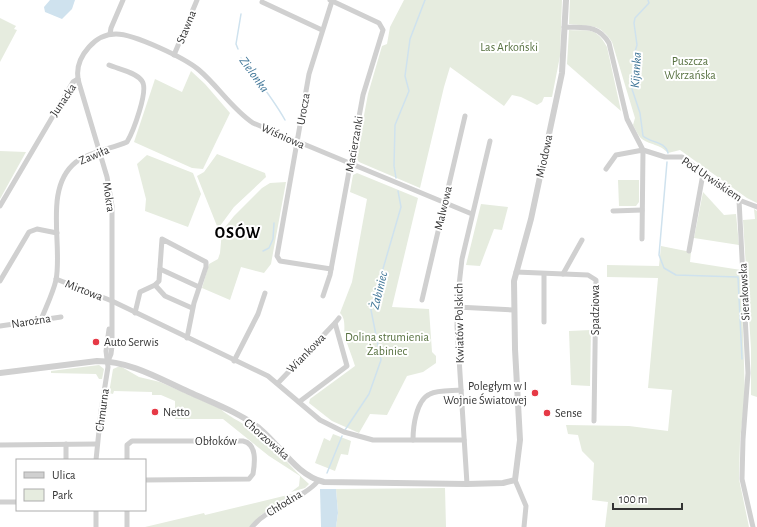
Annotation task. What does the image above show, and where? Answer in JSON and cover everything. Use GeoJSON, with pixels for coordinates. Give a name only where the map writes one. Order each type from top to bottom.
{"type":"FeatureCollection","features":[{"type":"Feature","properties":{"kind":"street"},"geometry":{"type":"LineString","coordinates":[[110,34],[111,28],[123,0]]}},
{"type":"Feature","properties":{"kind":"street","name":"Stawna"},"geometry":{"type":"LineString","coordinates":[[174,55],[197,0]]}},
{"type":"Feature","properties":{"kind":"street","name":"Macierzanki"},"geometry":{"type":"LineString","coordinates":[[323,296],[331,269],[363,95],[383,33],[382,27],[379,23],[331,0]]}},
{"type":"Feature","properties":{"kind":"street","name":"Urocza"},"geometry":{"type":"LineString","coordinates":[[331,0],[309,74],[277,256],[278,260],[331,269]]}},
{"type":"Feature","properties":{"kind":"street","name":"Miodowa"},"geometry":{"type":"LineString","coordinates":[[524,527],[526,507],[515,480],[520,440],[514,310],[516,272],[531,219],[561,78],[566,0]]}},
{"type":"Feature","properties":{"kind":"street"},"geometry":{"type":"LineString","coordinates":[[262,2],[322,30]]}},
{"type":"Feature","properties":{"kind":"street"},"geometry":{"type":"LineString","coordinates":[[564,27],[594,29],[601,31],[609,43],[626,119],[643,150],[642,239]]}},
{"type":"Feature","properties":{"kind":"street","name":"Wiśniowa"},"geometry":{"type":"LineString","coordinates":[[110,34],[119,34],[130,37],[174,55],[203,74],[246,118],[351,165],[472,214]]}},
{"type":"Feature","properties":{"kind":"street","name":"Junacka"},"geometry":{"type":"LineString","coordinates":[[0,206],[53,114],[73,82],[78,79],[78,65],[85,51],[95,41],[110,34]]}},
{"type":"Feature","properties":{"kind":"street","name":"Zawiła"},"geometry":{"type":"LineString","coordinates":[[41,320],[56,279],[58,193],[65,175],[80,159],[127,142],[134,128],[145,87],[139,78],[109,65]]}},
{"type":"Feature","properties":{"kind":"street","name":"Mokra"},"geometry":{"type":"LineString","coordinates":[[78,79],[108,182],[112,213],[112,351],[108,361]]}},
{"type":"Feature","properties":{"kind":"street","name":"Malwowa"},"geometry":{"type":"LineString","coordinates":[[422,300],[465,116]]}},
{"type":"Feature","properties":{"kind":"street","name":"Kwiatów Polskich"},"geometry":{"type":"LineString","coordinates":[[467,484],[457,307],[459,275],[490,141]]}},
{"type":"Feature","properties":{"kind":"street","name":"Pod Urwiskiem"},"geometry":{"type":"LineString","coordinates":[[606,169],[616,155],[643,150],[665,157],[682,157],[739,200],[757,207]]}},
{"type":"Feature","properties":{"kind":"street"},"geometry":{"type":"LineString","coordinates":[[689,251],[703,174]]}},
{"type":"Feature","properties":{"kind":"street","name":"Sierakowska"},"geometry":{"type":"LineString","coordinates":[[739,200],[748,373],[743,439],[742,479],[753,527]]}},
{"type":"Feature","properties":{"kind":"street"},"geometry":{"type":"LineString","coordinates":[[613,211],[642,210]]}},
{"type":"Feature","properties":{"kind":"street"},"geometry":{"type":"LineString","coordinates":[[0,281],[29,232],[37,229],[57,233]]}},
{"type":"Feature","properties":{"kind":"street"},"geometry":{"type":"LineString","coordinates":[[135,313],[139,294],[155,285],[160,279],[162,239],[206,262],[206,267],[192,308],[187,338]]}},
{"type":"Feature","properties":{"kind":"street"},"geometry":{"type":"LineString","coordinates":[[563,274],[582,240]]}},
{"type":"Feature","properties":{"kind":"street"},"geometry":{"type":"LineString","coordinates":[[160,269],[199,287]]}},
{"type":"Feature","properties":{"kind":"street","name":"Spadziowa"},"geometry":{"type":"LineString","coordinates":[[516,272],[588,275],[596,280],[594,421]]}},
{"type":"Feature","properties":{"kind":"street"},"geometry":{"type":"LineString","coordinates":[[544,274],[544,322]]}},
{"type":"Feature","properties":{"kind":"street","name":"Mirtowa"},"geometry":{"type":"LineString","coordinates":[[56,279],[112,301],[278,383],[326,423],[351,435],[373,440],[464,440]]}},
{"type":"Feature","properties":{"kind":"street"},"geometry":{"type":"LineString","coordinates":[[155,285],[165,296],[192,308]]}},
{"type":"Feature","properties":{"kind":"street"},"geometry":{"type":"LineString","coordinates":[[234,361],[258,314],[265,293]]}},
{"type":"Feature","properties":{"kind":"street"},"geometry":{"type":"LineString","coordinates":[[457,307],[514,310]]}},
{"type":"Feature","properties":{"kind":"street","name":"Narożna"},"geometry":{"type":"LineString","coordinates":[[0,326],[61,317]]}},
{"type":"Feature","properties":{"kind":"street","name":"Wiankowa"},"geometry":{"type":"LineString","coordinates":[[278,383],[339,318]]}},
{"type":"Feature","properties":{"kind":"street","name":"Wiankowa"},"geometry":{"type":"LineString","coordinates":[[299,402],[347,366],[335,323]]}},
{"type":"Feature","properties":{"kind":"street","name":"Chorzowska"},"geometry":{"type":"LineString","coordinates":[[0,373],[79,363],[108,361],[134,367],[237,414],[260,429],[303,470],[318,480],[336,484],[467,484],[503,483],[515,480]]}},
{"type":"Feature","properties":{"kind":"street","name":"Chmurna"},"geometry":{"type":"LineString","coordinates":[[96,459],[108,361]]}},
{"type":"Feature","properties":{"kind":"street"},"geometry":{"type":"LineString","coordinates":[[413,440],[414,420],[426,396],[433,392],[461,390]]}},
{"type":"Feature","properties":{"kind":"street","name":"Obłoków"},"geometry":{"type":"LineString","coordinates":[[127,459],[127,445],[132,441],[243,441],[250,444],[254,449],[254,471],[249,479],[146,480]]}},
{"type":"Feature","properties":{"kind":"street"},"geometry":{"type":"LineString","coordinates":[[66,444],[66,459]]}},
{"type":"Feature","properties":{"kind":"street"},"geometry":{"type":"LineString","coordinates":[[0,445],[97,444]]}},
{"type":"Feature","properties":{"kind":"street","name":"Chłodna"},"geometry":{"type":"LineString","coordinates":[[252,527],[265,515],[311,487],[318,480]]}},
{"type":"Feature","properties":{"kind":"street"},"geometry":{"type":"LineString","coordinates":[[0,502],[16,502]]}},
{"type":"Feature","properties":{"kind":"street"},"geometry":{"type":"LineString","coordinates":[[96,511],[96,527]]}},
{"type":"Feature","properties":{"kind":"street"},"geometry":{"type":"LineString","coordinates":[[127,511],[127,527]]}},
{"type":"Feature","properties":{"kind":"green space","name":"Las Arkoński"},"geometry":{"type":"Polygon","coordinates":[[[404,0],[562,0],[560,56],[552,97],[544,97],[542,102],[537,105],[521,97],[512,95],[504,106],[450,67],[420,188],[359,162],[356,158],[368,94],[382,46],[387,44],[390,27],[404,0]]]}},
{"type":"Feature","properties":{"kind":"green space","name":"Puszcza Wkrzańska"},"geometry":{"type":"Polygon","coordinates":[[[570,0],[757,0],[757,203],[747,198],[680,150],[668,153],[638,135],[633,125],[635,118],[612,42],[603,31],[598,28],[569,24],[570,0]]]}},
{"type":"Feature","properties":{"kind":"green space"},"geometry":{"type":"Polygon","coordinates":[[[0,18],[16,26],[14,29],[17,30],[0,62],[0,18]]]}},
{"type":"Feature","properties":{"kind":"green space"},"geometry":{"type":"Polygon","coordinates":[[[569,30],[592,31],[599,36],[607,47],[621,111],[567,64],[569,30]]]}},
{"type":"Feature","properties":{"kind":"green space"},"geometry":{"type":"Polygon","coordinates":[[[191,71],[205,84],[230,113],[203,169],[192,168],[134,142],[155,79],[182,92],[191,71]]]}},
{"type":"Feature","properties":{"kind":"green space"},"geometry":{"type":"Polygon","coordinates":[[[0,151],[26,152],[0,199],[0,151]]]}},
{"type":"Feature","properties":{"kind":"green space"},"geometry":{"type":"Polygon","coordinates":[[[217,154],[265,173],[266,177],[234,207],[220,226],[217,226],[197,176],[204,172],[217,154]]]}},
{"type":"Feature","properties":{"kind":"green space"},"geometry":{"type":"Polygon","coordinates":[[[147,155],[193,173],[201,194],[188,227],[145,211],[146,199],[137,164],[147,155]]]}},
{"type":"Feature","properties":{"kind":"green space","name":"Dolina strumienia Żabiniec"},"geometry":{"type":"Polygon","coordinates":[[[357,173],[418,198],[392,307],[429,309],[432,352],[436,356],[436,363],[423,372],[407,376],[387,415],[370,414],[359,433],[332,421],[309,403],[310,399],[355,366],[344,334],[344,322],[340,313],[352,282],[367,199],[350,192],[353,175],[357,173]]]}},
{"type":"Feature","properties":{"kind":"green space"},"geometry":{"type":"Polygon","coordinates":[[[618,180],[639,180],[639,202],[636,206],[619,206],[618,180]]]}},
{"type":"Feature","properties":{"kind":"green space"},"geometry":{"type":"Polygon","coordinates":[[[286,182],[271,264],[264,273],[241,267],[230,300],[202,288],[209,264],[218,259],[222,231],[234,216],[262,188],[270,183],[286,182]]]}},
{"type":"Feature","properties":{"kind":"green space"},"geometry":{"type":"Polygon","coordinates":[[[703,192],[724,215],[736,214],[739,245],[694,238],[703,192]]]}},
{"type":"Feature","properties":{"kind":"green space"},"geometry":{"type":"Polygon","coordinates":[[[481,204],[508,207],[502,230],[494,229],[480,266],[466,265],[481,204]]]}},
{"type":"Feature","properties":{"kind":"green space"},"geometry":{"type":"Polygon","coordinates":[[[754,209],[757,211],[757,397],[751,395],[751,349],[743,220],[755,219],[754,209]]]}},
{"type":"Feature","properties":{"kind":"green space"},"geometry":{"type":"Polygon","coordinates":[[[661,246],[691,252],[690,262],[741,270],[745,396],[740,440],[739,479],[749,527],[605,527],[608,502],[592,500],[594,463],[582,451],[578,435],[568,434],[566,425],[629,426],[668,431],[672,390],[648,388],[658,278],[607,277],[607,265],[659,266],[661,246]]]}},
{"type":"Feature","properties":{"kind":"green space"},"geometry":{"type":"Polygon","coordinates":[[[591,330],[590,386],[571,385],[569,331],[591,330]]]}},
{"type":"Feature","properties":{"kind":"green space"},"geometry":{"type":"Polygon","coordinates":[[[99,365],[104,369],[102,379],[99,379],[96,374],[51,373],[51,371],[99,365]]]}},
{"type":"Feature","properties":{"kind":"green space"},"geometry":{"type":"Polygon","coordinates":[[[120,366],[139,377],[160,382],[221,409],[262,437],[309,484],[305,488],[291,492],[299,486],[300,476],[269,456],[223,419],[175,419],[175,401],[161,395],[152,395],[152,392],[114,391],[113,394],[109,393],[113,369],[120,366]]]}},
{"type":"Feature","properties":{"kind":"green space"},"geometry":{"type":"Polygon","coordinates":[[[333,434],[351,441],[348,455],[341,454],[335,471],[315,463],[324,438],[330,441],[333,434]]]}},
{"type":"Feature","properties":{"kind":"green space"},"geometry":{"type":"Polygon","coordinates":[[[445,488],[446,527],[336,527],[338,513],[336,489],[445,488]]]}},
{"type":"Feature","properties":{"kind":"green space"},"geometry":{"type":"Polygon","coordinates":[[[296,493],[261,515],[250,527],[145,527],[204,513],[205,515],[296,493]]]}},
{"type":"Feature","properties":{"kind":"water"},"geometry":{"type":"Polygon","coordinates":[[[50,0],[75,0],[72,9],[62,19],[45,12],[44,7],[50,0]]]}},
{"type":"Feature","properties":{"kind":"water"},"geometry":{"type":"Polygon","coordinates":[[[320,489],[336,489],[338,513],[336,527],[321,527],[320,489]]]}},
{"type":"Feature","properties":{"kind":"waterway","name":"Żabiniec"},"geometry":{"type":"LineString","coordinates":[[396,178],[394,166],[395,125],[409,91],[405,76],[410,39],[425,0]]}},
{"type":"Feature","properties":{"kind":"waterway","name":"Kijanka"},"geometry":{"type":"LineString","coordinates":[[648,0],[649,3],[635,18],[634,23],[637,45],[634,55],[635,76],[632,89],[640,113],[643,136],[664,146],[668,153]]}},
{"type":"Feature","properties":{"kind":"waterway","name":"Zielonka"},"geometry":{"type":"LineString","coordinates":[[238,49],[236,44],[241,14]]}},
{"type":"Feature","properties":{"kind":"waterway","name":"Zielonka"},"geometry":{"type":"LineString","coordinates":[[241,58],[270,96],[285,120]]}},
{"type":"Feature","properties":{"kind":"waterway"},"geometry":{"type":"LineString","coordinates":[[667,162],[659,255],[664,268],[676,275],[738,277],[742,359]]}},
{"type":"Feature","properties":{"kind":"waterway","name":"Żabiniec"},"geometry":{"type":"LineString","coordinates":[[345,430],[369,394],[381,360],[371,310],[401,207],[398,191]]}},
{"type":"Feature","properties":{"kind":"waterway"},"geometry":{"type":"LineString","coordinates":[[263,251],[269,248],[273,239],[274,223]]}},
{"type":"Feature","properties":{"kind":"waterway","name":"Żabiniec"},"geometry":{"type":"LineString","coordinates":[[327,473],[342,436]]}},
{"type":"Feature","properties":{"kind":"place","name":"Auto Serwis"},"geometry":{"type":"Point","coordinates":[96,342]}},
{"type":"Feature","properties":{"kind":"place","name":"Poległym w I Wojnie Światowej"},"geometry":{"type":"Point","coordinates":[535,393]}},
{"type":"Feature","properties":{"kind":"place","name":"Netto"},"geometry":{"type":"Point","coordinates":[155,412]}},
{"type":"Feature","properties":{"kind":"place","name":"Sense"},"geometry":{"type":"Point","coordinates":[547,413]}},
{"type":"Feature","properties":{"kind":"district","name":"OSÓW"},"geometry":{"type":"Point","coordinates":[238,232]}}]}
